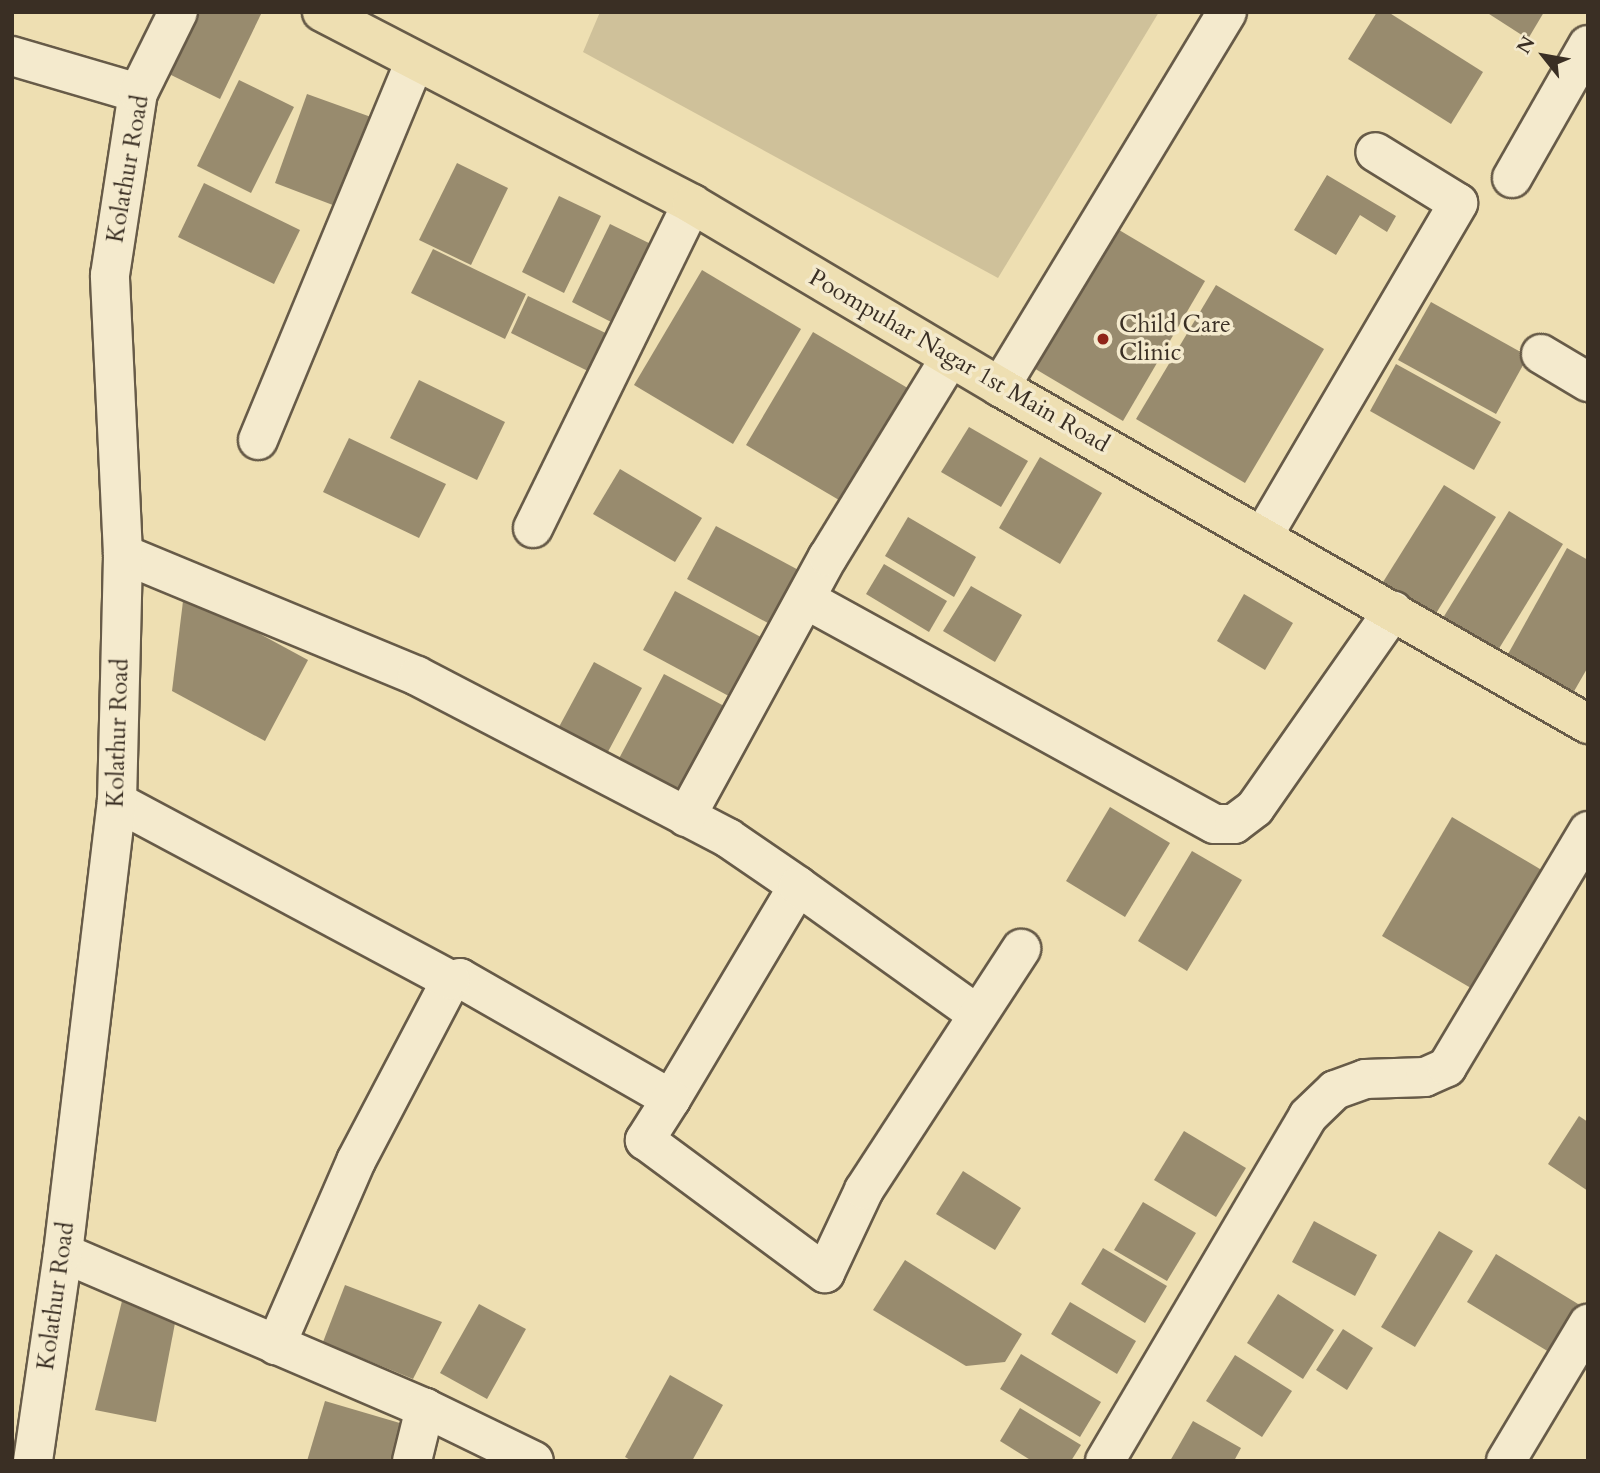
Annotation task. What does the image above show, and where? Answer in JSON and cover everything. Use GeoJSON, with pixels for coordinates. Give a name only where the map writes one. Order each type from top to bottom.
{"type":"FeatureCollection","features":[{"type":"Feature","properties":{"kind":"main road","name":"Poompuhar Nagar 1st Main Road"},"geometry":{"type":"LineString","coordinates":[[322,12],[692,204],[1000,387],[1393,611],[1584,714]]}},
{"type":"Feature","properties":{"kind":"street","name":"Kolathur Road"},"geometry":{"type":"LineString","coordinates":[[27,1438],[63,1253],[117,802],[124,554],[110,275],[138,93],[178,12]]}},
{"type":"Feature","properties":{"kind":"street"},"geometry":{"type":"LineString","coordinates":[[1000,387],[1227,12]]}},
{"type":"Feature","properties":{"kind":"street"},"geometry":{"type":"LineString","coordinates":[[1512,178],[1588,45]]}},
{"type":"Feature","properties":{"kind":"street"},"geometry":{"type":"LineString","coordinates":[[12,56],[138,93]]}},
{"type":"Feature","properties":{"kind":"street"},"geometry":{"type":"LineString","coordinates":[[258,439],[415,61]]}},
{"type":"Feature","properties":{"kind":"street"},"geometry":{"type":"LineString","coordinates":[[1264,536],[1458,203],[1375,152]]}},
{"type":"Feature","properties":{"kind":"street"},"geometry":{"type":"LineString","coordinates":[[533,528],[692,204]]}},
{"type":"Feature","properties":{"kind":"street"},"geometry":{"type":"LineString","coordinates":[[1541,354],[1588,382]]}},
{"type":"Feature","properties":{"kind":"street"},"geometry":{"type":"LineString","coordinates":[[686,817],[807,600],[828,557],[950,358]]}},
{"type":"Feature","properties":{"kind":"street"},"geometry":{"type":"LineString","coordinates":[[124,554],[418,676],[728,838],[977,1014]]}},
{"type":"Feature","properties":{"kind":"street"},"geometry":{"type":"LineString","coordinates":[[807,600],[1215,824],[1234,824],[1255,808],[1393,611]]}},
{"type":"Feature","properties":{"kind":"street"},"geometry":{"type":"LineString","coordinates":[[117,802],[452,980],[460,978],[671,1099]]}},
{"type":"Feature","properties":{"kind":"street"},"geometry":{"type":"LineString","coordinates":[[1105,1461],[1308,1115],[1335,1090],[1365,1079],[1425,1077],[1447,1066],[1588,831]]}},
{"type":"Feature","properties":{"kind":"street"},"geometry":{"type":"LineString","coordinates":[[798,886],[645,1140],[825,1273],[864,1191],[1021,949]]}},
{"type":"Feature","properties":{"kind":"street"},"geometry":{"type":"LineString","coordinates":[[276,1345],[356,1161],[452,980]]}},
{"type":"Feature","properties":{"kind":"street"},"geometry":{"type":"LineString","coordinates":[[63,1253],[425,1408],[534,1461]]}},
{"type":"Feature","properties":{"kind":"street"},"geometry":{"type":"LineString","coordinates":[[1506,1461],[1588,1324]]}},
{"type":"Feature","properties":{"kind":"street"},"geometry":{"type":"LineString","coordinates":[[412,1461],[425,1408]]}},
{"type":"Feature","properties":{"kind":"shaded area"},"geometry":{"type":"Polygon","coordinates":[[[600,12],[1159,12],[998,278],[583,52],[600,12]]]}},
{"type":"Feature","properties":{"kind":"building"},"geometry":{"type":"Polygon","coordinates":[[[197,12],[262,12],[220,99],[167,73],[197,12]]]}},
{"type":"Feature","properties":{"kind":"building"},"geometry":{"type":"Polygon","coordinates":[[[1377,12],[1388,12],[1483,72],[1451,124],[1348,59],[1377,12]]]}},
{"type":"Feature","properties":{"kind":"building"},"geometry":{"type":"Polygon","coordinates":[[[1486,12],[1544,12],[1528,39],[1486,12]]]}},
{"type":"Feature","properties":{"kind":"building"},"geometry":{"type":"Polygon","coordinates":[[[239,80],[294,107],[251,193],[197,166],[239,80]]]}},
{"type":"Feature","properties":{"kind":"building"},"geometry":{"type":"Polygon","coordinates":[[[307,94],[371,117],[338,207],[275,183],[307,94]]]}},
{"type":"Feature","properties":{"kind":"building"},"geometry":{"type":"Polygon","coordinates":[[[457,163],[508,188],[471,265],[419,240],[457,163]]]}},
{"type":"Feature","properties":{"kind":"building"},"geometry":{"type":"Polygon","coordinates":[[[1327,175],[1396,216],[1387,232],[1360,215],[1336,255],[1294,230],[1327,175]]]}},
{"type":"Feature","properties":{"kind":"building"},"geometry":{"type":"Polygon","coordinates":[[[204,183],[300,230],[274,284],[178,237],[204,183]]]}},
{"type":"Feature","properties":{"kind":"building"},"geometry":{"type":"Polygon","coordinates":[[[559,196],[601,216],[564,293],[522,272],[559,196]]]}},
{"type":"Feature","properties":{"kind":"building"},"geometry":{"type":"Polygon","coordinates":[[[610,224],[655,246],[617,325],[572,302],[610,224]]]}},
{"type":"Feature","properties":{"kind":"building"},"geometry":{"type":"Polygon","coordinates":[[[1109,224],[1205,281],[1123,421],[1027,364],[1109,224]]]}},
{"type":"Feature","properties":{"kind":"building"},"geometry":{"type":"Polygon","coordinates":[[[433,249],[526,294],[505,339],[411,293],[433,249]]]}},
{"type":"Feature","properties":{"kind":"building"},"geometry":{"type":"Polygon","coordinates":[[[702,270],[801,329],[733,444],[634,385],[702,270]]]}},
{"type":"Feature","properties":{"kind":"building"},"geometry":{"type":"Polygon","coordinates":[[[1216,285],[1324,349],[1245,483],[1136,419],[1216,285]]]}},
{"type":"Feature","properties":{"kind":"building"},"geometry":{"type":"Polygon","coordinates":[[[528,296],[616,338],[598,376],[511,333],[528,296]]]}},
{"type":"Feature","properties":{"kind":"building"},"geometry":{"type":"Polygon","coordinates":[[[1431,302],[1528,356],[1496,414],[1398,360],[1431,302]]]}},
{"type":"Feature","properties":{"kind":"building"},"geometry":{"type":"Polygon","coordinates":[[[813,332],[911,390],[844,503],[746,445],[813,332]]]}},
{"type":"Feature","properties":{"kind":"building"},"geometry":{"type":"Polygon","coordinates":[[[1396,364],[1501,422],[1474,470],[1370,411],[1396,364]]]}},
{"type":"Feature","properties":{"kind":"building"},"geometry":{"type":"Polygon","coordinates":[[[419,380],[505,422],[477,480],[390,438],[419,380]]]}},
{"type":"Feature","properties":{"kind":"building"},"geometry":{"type":"Polygon","coordinates":[[[969,427],[1028,461],[1001,507],[941,472],[969,427]]]}},
{"type":"Feature","properties":{"kind":"building"},"geometry":{"type":"Polygon","coordinates":[[[349,438],[446,484],[419,538],[323,492],[349,438]]]}},
{"type":"Feature","properties":{"kind":"building"},"geometry":{"type":"Polygon","coordinates":[[[1040,457],[1102,493],[1060,564],[999,528],[1040,457]]]}},
{"type":"Feature","properties":{"kind":"building"},"geometry":{"type":"Polygon","coordinates":[[[620,469],[702,518],[675,562],[593,514],[620,469]]]}},
{"type":"Feature","properties":{"kind":"building"},"geometry":{"type":"Polygon","coordinates":[[[1444,485],[1496,517],[1430,623],[1378,590],[1444,485]]]}},
{"type":"Feature","properties":{"kind":"building"},"geometry":{"type":"Polygon","coordinates":[[[1509,511],[1563,544],[1492,660],[1438,626],[1509,511]]]}},
{"type":"Feature","properties":{"kind":"building"},"geometry":{"type":"Polygon","coordinates":[[[908,517],[976,557],[954,597],[885,556],[908,517]]]}},
{"type":"Feature","properties":{"kind":"building"},"geometry":{"type":"Polygon","coordinates":[[[716,526],[806,574],[777,628],[687,579],[716,526]]]}},
{"type":"Feature","properties":{"kind":"building"},"geometry":{"type":"Polygon","coordinates":[[[1567,548],[1588,560],[1588,667],[1569,700],[1503,663],[1567,548]]]}},
{"type":"Feature","properties":{"kind":"building"},"geometry":{"type":"Polygon","coordinates":[[[884,564],[947,601],[929,632],[866,594],[884,564]]]}},
{"type":"Feature","properties":{"kind":"building"},"geometry":{"type":"Polygon","coordinates":[[[971,586],[1022,615],[995,662],[943,631],[971,586]]]}},
{"type":"Feature","properties":{"kind":"building"},"geometry":{"type":"Polygon","coordinates":[[[675,591],[770,642],[738,701],[643,650],[675,591]]]}},
{"type":"Feature","properties":{"kind":"building"},"geometry":{"type":"Polygon","coordinates":[[[184,593],[308,660],[265,741],[172,691],[184,593]]]}},
{"type":"Feature","properties":{"kind":"building"},"geometry":{"type":"Polygon","coordinates":[[[1244,594],[1293,623],[1265,670],[1217,641],[1244,594]]]}},
{"type":"Feature","properties":{"kind":"building"},"geometry":{"type":"Polygon","coordinates":[[[594,662],[642,688],[602,763],[553,738],[594,662]]]}},
{"type":"Feature","properties":{"kind":"building"},"geometry":{"type":"Polygon","coordinates":[[[664,674],[726,707],[676,799],[615,766],[664,674]]]}},
{"type":"Feature","properties":{"kind":"building"},"geometry":{"type":"Polygon","coordinates":[[[1110,807],[1170,843],[1125,917],[1066,881],[1110,807]]]}},
{"type":"Feature","properties":{"kind":"building"},"geometry":{"type":"Polygon","coordinates":[[[1452,817],[1545,872],[1476,991],[1382,936],[1452,817]]]}},
{"type":"Feature","properties":{"kind":"building"},"geometry":{"type":"Polygon","coordinates":[[[1192,851],[1242,880],[1187,971],[1138,941],[1192,851]]]}},
{"type":"Feature","properties":{"kind":"building"},"geometry":{"type":"Polygon","coordinates":[[[1579,1116],[1588,1122],[1588,1191],[1548,1164],[1579,1116]]]}},
{"type":"Feature","properties":{"kind":"building"},"geometry":{"type":"Polygon","coordinates":[[[1184,1131],[1246,1168],[1216,1217],[1154,1180],[1184,1131]]]}},
{"type":"Feature","properties":{"kind":"building"},"geometry":{"type":"Polygon","coordinates":[[[963,1171],[1021,1208],[995,1250],[936,1214],[963,1171]]]}},
{"type":"Feature","properties":{"kind":"building"},"geometry":{"type":"Polygon","coordinates":[[[1143,1202],[1196,1233],[1167,1281],[1114,1250],[1143,1202]]]}},
{"type":"Feature","properties":{"kind":"building"},"geometry":{"type":"Polygon","coordinates":[[[1314,1221],[1377,1255],[1355,1296],[1292,1262],[1314,1221]]]}},
{"type":"Feature","properties":{"kind":"building"},"geometry":{"type":"Polygon","coordinates":[[[1439,1231],[1473,1251],[1415,1347],[1381,1327],[1439,1231]]]}},
{"type":"Feature","properties":{"kind":"building"},"geometry":{"type":"Polygon","coordinates":[[[1103,1248],[1167,1286],[1145,1323],[1081,1284],[1103,1248]]]}},
{"type":"Feature","properties":{"kind":"building"},"geometry":{"type":"Polygon","coordinates":[[[1496,1254],[1583,1307],[1554,1355],[1467,1302],[1496,1254]]]}},
{"type":"Feature","properties":{"kind":"building"},"geometry":{"type":"Polygon","coordinates":[[[905,1260],[1022,1334],[1005,1362],[966,1366],[873,1310],[905,1260]]]}},
{"type":"Feature","properties":{"kind":"building"},"geometry":{"type":"Polygon","coordinates":[[[345,1285],[442,1322],[413,1379],[323,1342],[345,1285]]]}},
{"type":"Feature","properties":{"kind":"building"},"geometry":{"type":"Polygon","coordinates":[[[1278,1294],[1334,1330],[1303,1379],[1247,1343],[1278,1294]]]}},
{"type":"Feature","properties":{"kind":"building"},"geometry":{"type":"Polygon","coordinates":[[[122,1301],[176,1318],[156,1422],[95,1410],[122,1301]]]}},
{"type":"Feature","properties":{"kind":"building"},"geometry":{"type":"Polygon","coordinates":[[[1070,1302],[1136,1341],[1117,1374],[1051,1334],[1070,1302]]]}},
{"type":"Feature","properties":{"kind":"building"},"geometry":{"type":"Polygon","coordinates":[[[479,1304],[526,1329],[487,1399],[440,1373],[479,1304]]]}},
{"type":"Feature","properties":{"kind":"building"},"geometry":{"type":"Polygon","coordinates":[[[1343,1329],[1373,1348],[1347,1390],[1316,1370],[1343,1329]]]}},
{"type":"Feature","properties":{"kind":"building"},"geometry":{"type":"Polygon","coordinates":[[[1021,1354],[1101,1402],[1080,1437],[1000,1389],[1021,1354]]]}},
{"type":"Feature","properties":{"kind":"building"},"geometry":{"type":"Polygon","coordinates":[[[1235,1355],[1292,1391],[1262,1437],[1206,1401],[1235,1355]]]}},
{"type":"Feature","properties":{"kind":"building"},"geometry":{"type":"Polygon","coordinates":[[[670,1375],[723,1405],[692,1461],[632,1461],[625,1457],[670,1375]]]}},
{"type":"Feature","properties":{"kind":"building"},"geometry":{"type":"Polygon","coordinates":[[[325,1401],[410,1426],[399,1461],[307,1461],[325,1401]]]}},
{"type":"Feature","properties":{"kind":"building"},"geometry":{"type":"Polygon","coordinates":[[[1020,1408],[1081,1445],[1071,1461],[1032,1461],[1000,1441],[1020,1408]]]}},
{"type":"Feature","properties":{"kind":"building"},"geometry":{"type":"Polygon","coordinates":[[[1193,1421],[1241,1448],[1234,1461],[1170,1461],[1193,1421]]]}},
{"type":"Feature","properties":{"kind":"place","name":"Child Care Clinic"},"geometry":{"type":"Point","coordinates":[1103,339]}}]}
